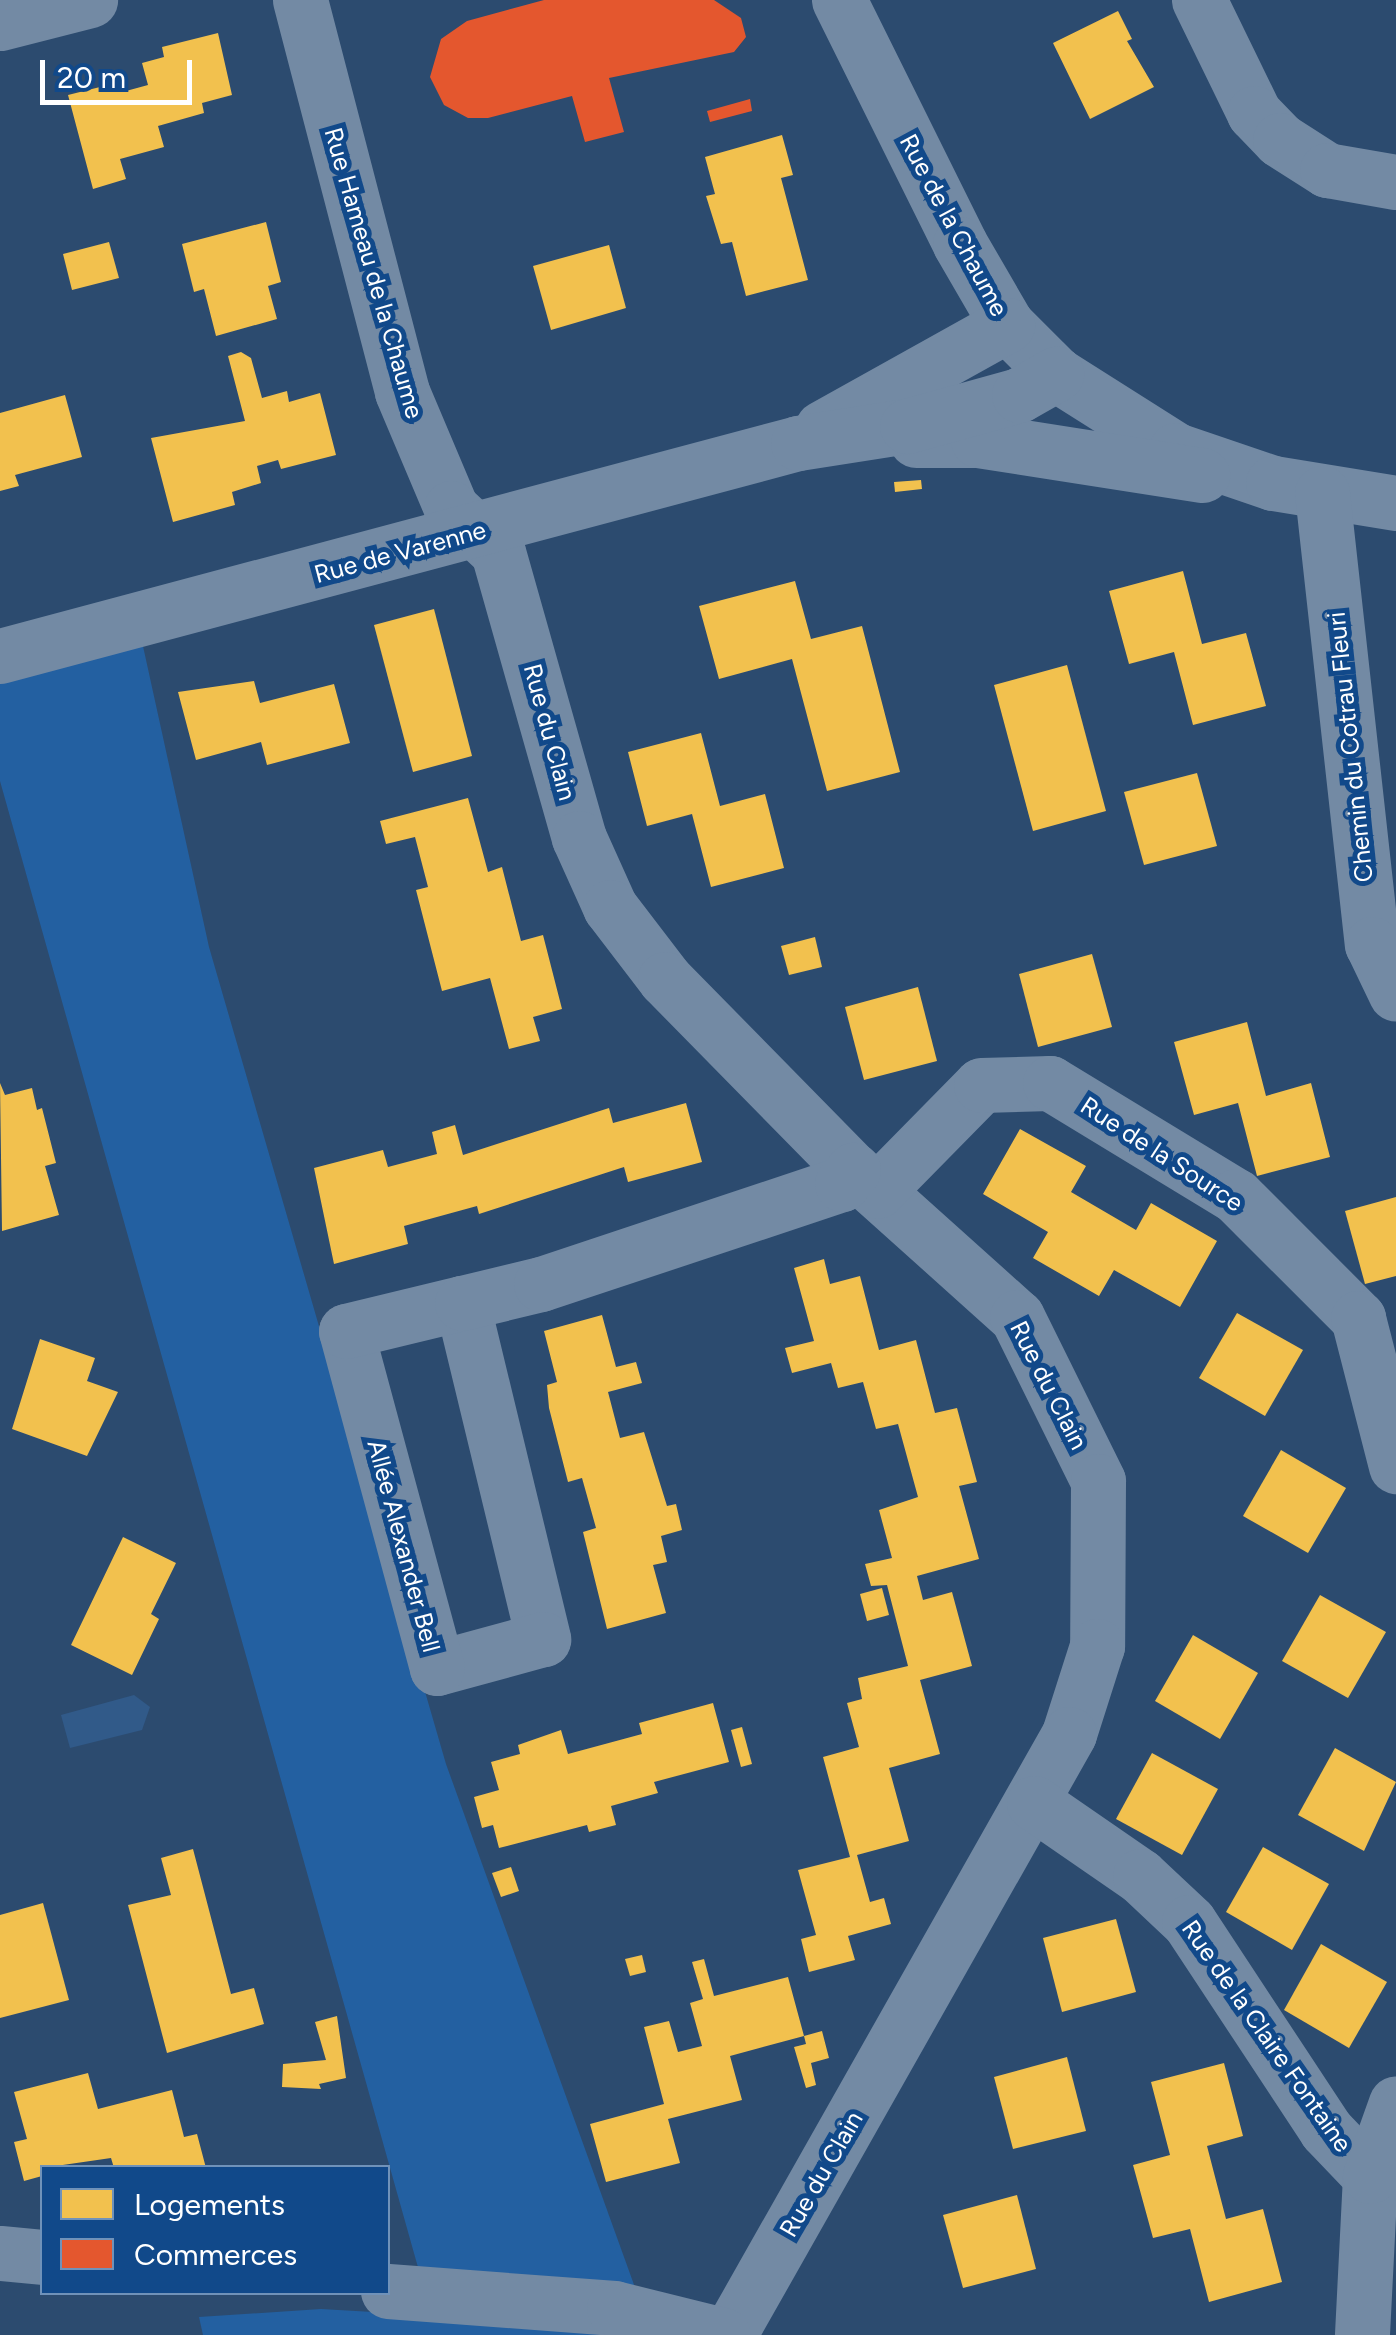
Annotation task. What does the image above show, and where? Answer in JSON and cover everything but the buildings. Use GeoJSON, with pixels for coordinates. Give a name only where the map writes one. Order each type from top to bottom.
{"type":"FeatureCollection","features":[{"type":"Feature","properties":{"kind":"street"},"geometry":{"type":"LineString","coordinates":[[0,23],[90,0]]}},
{"type":"Feature","properties":{"kind":"street","name":"Rue Hameau de la Chaume"},"geometry":{"type":"LineString","coordinates":[[300,0],[402,392],[451,508],[476,532]]}},
{"type":"Feature","properties":{"kind":"street","name":"Rue de la Chaume"},"geometry":{"type":"LineString","coordinates":[[839,0],[1007,325],[1056,374],[1176,450],[1298,488],[1396,503]]}},
{"type":"Feature","properties":{"kind":"street"},"geometry":{"type":"LineString","coordinates":[[1199,0],[1254,113],[1280,140],[1327,170],[1396,182]]}},
{"type":"Feature","properties":{"kind":"street","name":"Rue de Varenne"},"geometry":{"type":"LineString","coordinates":[[798,443],[1007,325]]}},
{"type":"Feature","properties":{"kind":"street","name":"Rue de Varenne"},"geometry":{"type":"LineString","coordinates":[[0,656],[798,443],[907,426],[1019,395],[1056,374]]}},
{"type":"Feature","properties":{"kind":"street","name":"Rue de Varenne"},"geometry":{"type":"LineString","coordinates":[[798,443],[978,440],[1112,465],[1298,488]]}},
{"type":"Feature","properties":{"kind":"street","name":"Chemin du Cotrau Fleuri"},"geometry":{"type":"LineString","coordinates":[[1298,488],[1372,944],[1396,994]]}},
{"type":"Feature","properties":{"kind":"street","name":"Rue du Clain"},"geometry":{"type":"LineString","coordinates":[[476,532],[498,552],[579,838],[610,907],[664,979],[865,1180],[1017,1317],[1098,1481],[1097,1646],[1069,1734],[1034,1803],[726,2335]]}},
{"type":"Feature","properties":{"kind":"street","name":"Rue de la Source"},"geometry":{"type":"LineString","coordinates":[[865,1180],[981,1085],[1050,1083],[1236,1196],[1358,1318],[1396,1466]]}},
{"type":"Feature","properties":{"kind":"street","name":"Allée Alexander Bell"},"geometry":{"type":"LineString","coordinates":[[462,1303],[543,1639],[437,1668],[346,1331],[462,1303],[541,1284],[842,1184],[865,1180]]}},
{"type":"Feature","properties":{"kind":"street","name":"Rue de la Claire Fontaine"},"geometry":{"type":"LineString","coordinates":[[1034,1803],[1140,1876],[1189,1922],[1326,2130],[1370,2176],[1362,2335]]}},
{"type":"Feature","properties":{"kind":"street"},"geometry":{"type":"LineString","coordinates":[[1370,2176],[1396,2103]]}},
{"type":"Feature","properties":{"kind":"street"},"geometry":{"type":"LineString","coordinates":[[0,2253],[40,2257]]}},
{"type":"Feature","properties":{"kind":"street"},"geometry":{"type":"LineString","coordinates":[[390,2292],[614,2308],[726,2335]]}},
{"type":"Feature","properties":{"kind":"shaded area"},"geometry":{"type":"Polygon","coordinates":[[[141,637],[209,947],[446,1764],[637,2293],[421,2278],[0,781],[0,683],[141,637]]]}},
{"type":"Feature","properties":{"kind":"shaded area"},"geometry":{"type":"Polygon","coordinates":[[[134,1695],[150,1707],[142,1730],[70,1748],[61,1715],[134,1695]]]}},
{"type":"Feature","properties":{"kind":"shaded area"},"geometry":{"type":"Polygon","coordinates":[[[321,2309],[656,2335],[203,2335],[199,2317],[321,2309]]]}}]}
